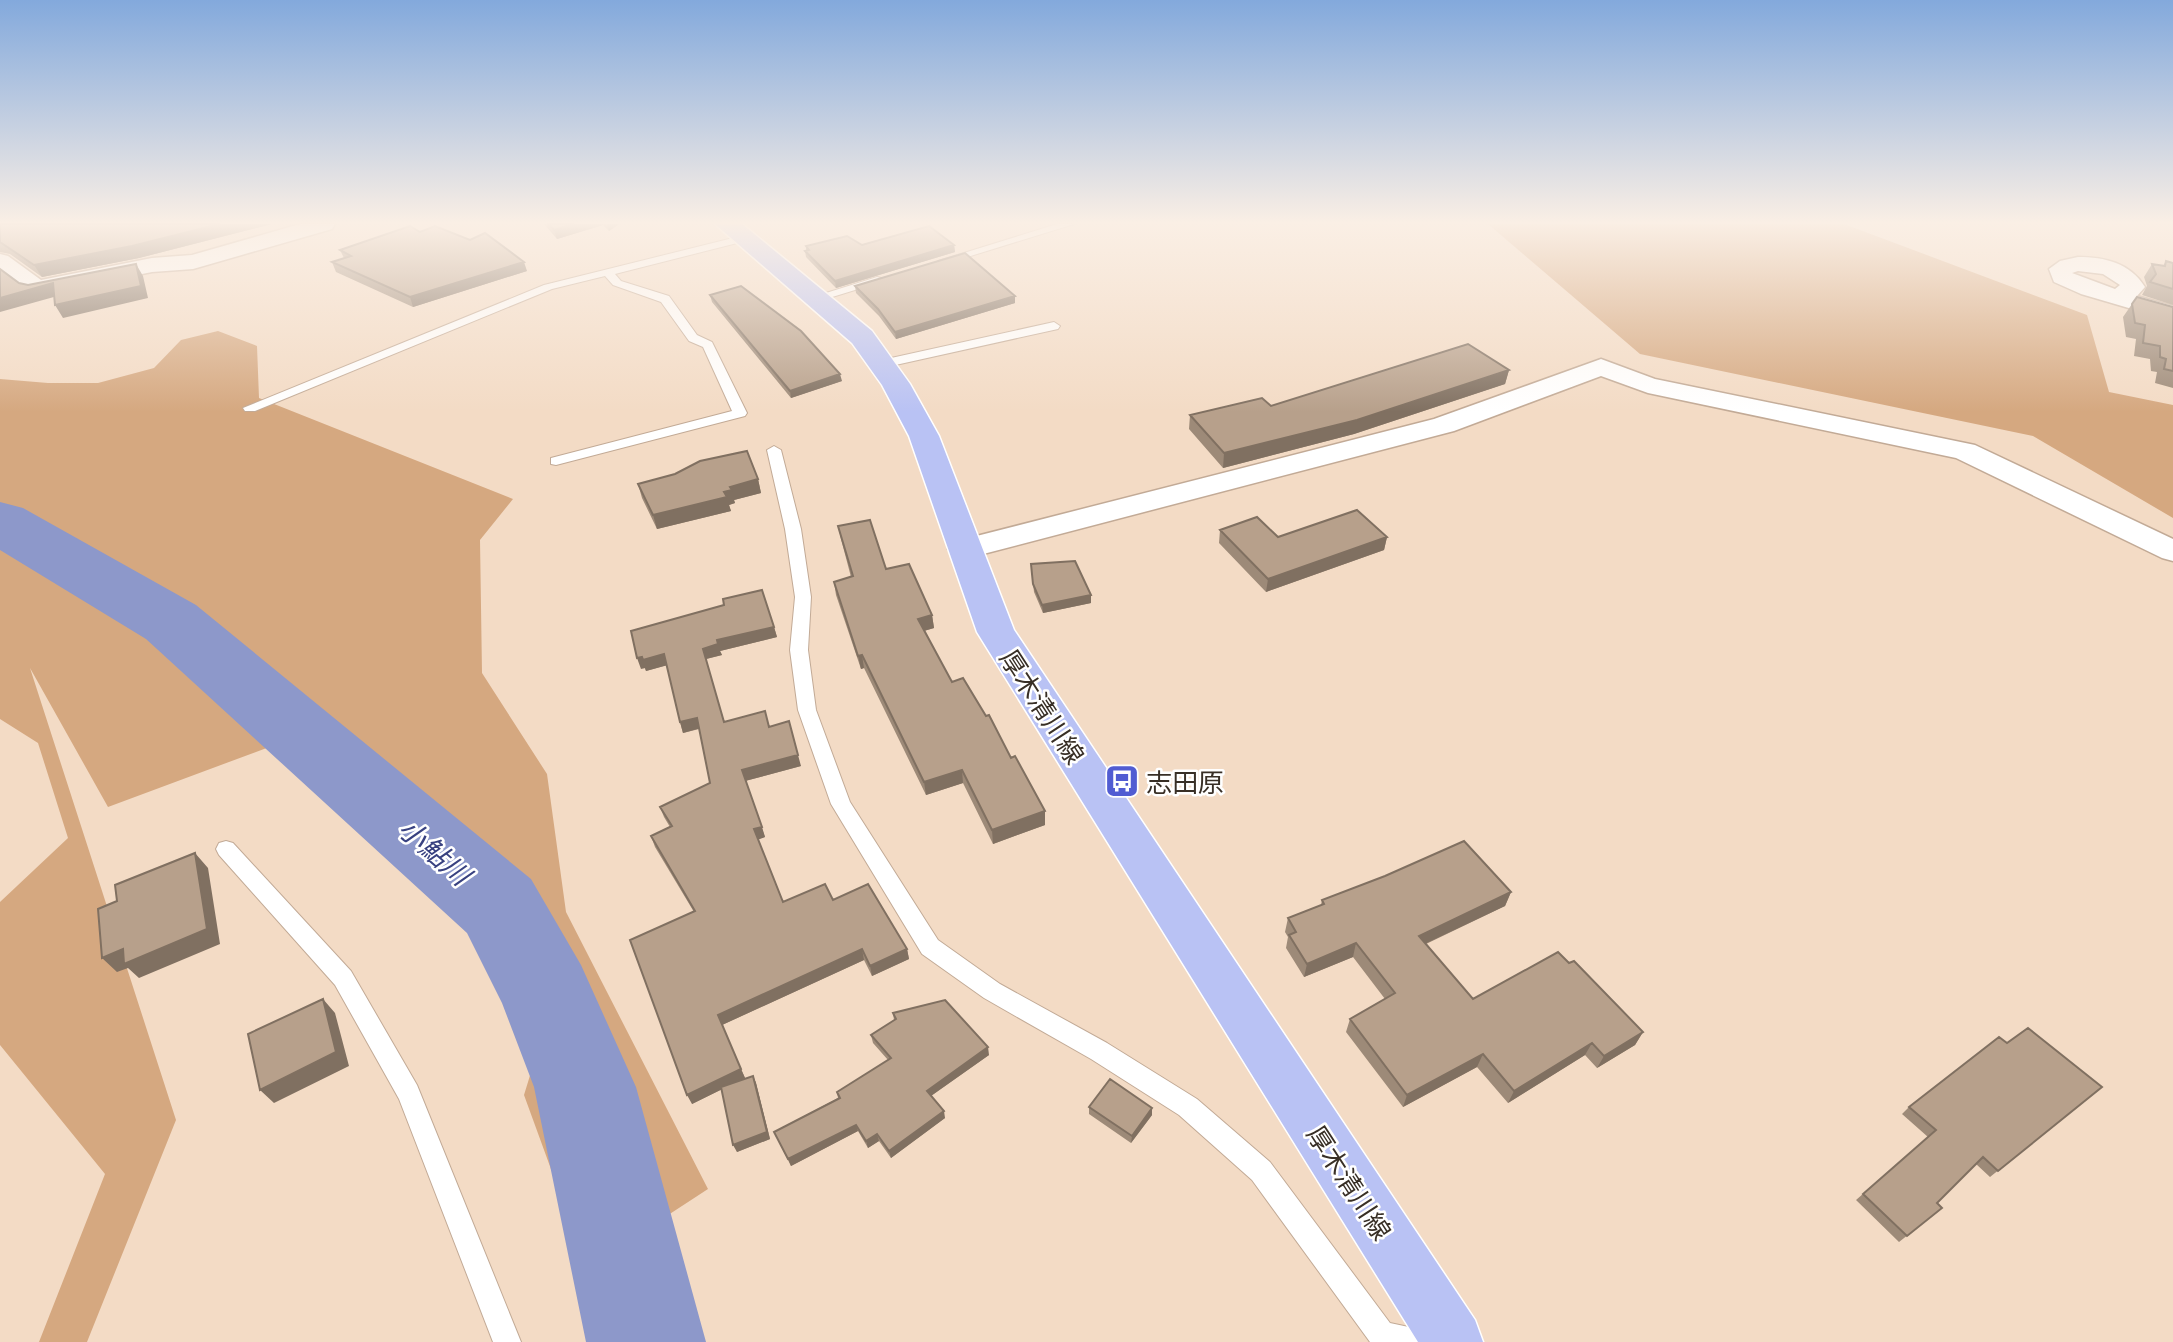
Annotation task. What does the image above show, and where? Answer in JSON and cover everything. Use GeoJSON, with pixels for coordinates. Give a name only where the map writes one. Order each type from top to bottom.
{"type":"FeatureCollection","features":[{"type":"Feature","properties":{"kind":"main road","name":"厚木清川線"},"geometry":{"type":"LineString","coordinates":[[802,287],[862,337],[896,384],[924,436],[996,632],[1452,1342]]}},
{"type":"Feature","properties":{"kind":"street"},"geometry":{"type":"LineString","coordinates":[[2119,298],[2173,314]]}},
{"type":"Feature","properties":{"kind":"street"},"geometry":{"type":"LineString","coordinates":[[964,549],[1444,425],[1601,367],[1648,385],[1965,451],[2173,551]]}},
{"type":"Feature","properties":{"kind":"lane"},"geometry":{"type":"LineString","coordinates":[[250,408],[549,287]]}},
{"type":"Feature","properties":{"kind":"lane"},"geometry":{"type":"LineString","coordinates":[[556,461],[740,413],[708,345],[692,338],[665,299],[628,287]]}},
{"type":"Feature","properties":{"kind":"lane"},"geometry":{"type":"LineString","coordinates":[[816,298],[856,287]]}},
{"type":"Feature","properties":{"kind":"lane"},"geometry":{"type":"LineString","coordinates":[[882,364],[1054,326]]}},
{"type":"Feature","properties":{"kind":"lane"},"geometry":{"type":"LineString","coordinates":[[774,450],[793,529],[803,597],[799,650],[807,710],[841,804],[930,947],[992,991],[1099,1051],[1188,1107],[1261,1171],[1382,1336],[1422,1342]]}},
{"type":"Feature","properties":{"kind":"lane"},"geometry":{"type":"LineString","coordinates":[[226,849],[343,978],[409,1093],[507,1342]]}},
{"type":"Feature","properties":{"kind":"shaded area"},"geometry":{"type":"Polygon","coordinates":[[[1561,287],[2011,287],[2087,315],[2109,392],[2173,405],[2173,518],[2033,436],[1640,354],[1561,287]]]}},
{"type":"Feature","properties":{"kind":"shaded area"},"geometry":{"type":"Polygon","coordinates":[[[218,331],[257,346],[259,398],[513,499],[480,540],[482,673],[547,774],[566,912],[708,1189],[587,1268],[524,1095],[548,1017],[309,708],[272,746],[108,807],[30,668],[176,1120],[87,1342],[39,1342],[105,1174],[0,1045],[0,902],[68,838],[38,743],[0,719],[0,379],[98,383],[154,368],[181,340],[218,331]]]}},
{"type":"Feature","properties":{"kind":"building"},"geometry":{"type":"Polygon","coordinates":[[[0,287],[40,287],[0,298],[0,287]]]}},
{"type":"Feature","properties":{"kind":"building"},"geometry":{"type":"Polygon","coordinates":[[[53,287],[138,287],[55,305],[53,287]]]}},
{"type":"Feature","properties":{"kind":"building"},"geometry":{"type":"Polygon","coordinates":[[[387,287],[444,287],[410,297],[387,287]]]}},
{"type":"Feature","properties":{"kind":"building"},"geometry":{"type":"Polygon","coordinates":[[[742,287],[801,331],[840,374],[790,391],[710,295],[742,287]]]}},
{"type":"Feature","properties":{"kind":"building"},"geometry":{"type":"Polygon","coordinates":[[[856,287],[1004,287],[1015,296],[895,332],[878,309],[856,287]]]}},
{"type":"Feature","properties":{"kind":"building"},"geometry":{"type":"Polygon","coordinates":[[[2137,297],[2173,307],[2173,371],[2164,369],[2166,359],[2160,357],[2160,346],[2143,343],[2145,325],[2135,323],[2132,304],[2137,297]]]}},
{"type":"Feature","properties":{"kind":"building"},"geometry":{"type":"Polygon","coordinates":[[[1468,344],[1509,370],[1357,420],[1224,453],[1190,415],[1262,398],[1271,406],[1468,344]]]}},
{"type":"Feature","properties":{"kind":"building"},"geometry":{"type":"Polygon","coordinates":[[[747,451],[758,479],[730,487],[732,490],[724,492],[727,497],[653,515],[638,484],[675,474],[700,461],[747,451]]]}},
{"type":"Feature","properties":{"kind":"building"},"geometry":{"type":"Polygon","coordinates":[[[1357,510],[1387,537],[1268,579],[1220,530],[1257,517],[1278,537],[1357,510]]]}},
{"type":"Feature","properties":{"kind":"building"},"geometry":{"type":"Polygon","coordinates":[[[870,520],[886,569],[909,564],[932,615],[918,619],[952,682],[963,678],[986,716],[989,715],[1011,758],[1015,756],[1045,811],[992,830],[962,770],[924,782],[862,655],[858,656],[834,582],[853,576],[838,526],[870,520]]]}},
{"type":"Feature","properties":{"kind":"building"},"geometry":{"type":"Polygon","coordinates":[[[1075,561],[1091,595],[1042,605],[1033,584],[1031,564],[1075,561]]]}},
{"type":"Feature","properties":{"kind":"building"},"geometry":{"type":"Polygon","coordinates":[[[762,590],[774,627],[717,640],[718,644],[703,649],[724,722],[765,711],[769,727],[789,721],[798,755],[742,770],[762,827],[754,829],[783,902],[825,884],[833,900],[868,884],[907,949],[870,966],[862,949],[718,1015],[741,1069],[687,1095],[630,940],[695,911],[651,836],[672,826],[660,807],[710,783],[697,718],[680,722],[664,654],[643,660],[642,657],[637,658],[631,631],[724,605],[723,599],[762,590]]]}},
{"type":"Feature","properties":{"kind":"building"},"geometry":{"type":"Polygon","coordinates":[[[1464,841],[1511,892],[1419,936],[1473,999],[1558,952],[1569,963],[1574,961],[1643,1032],[1604,1056],[1592,1043],[1514,1091],[1483,1054],[1407,1095],[1350,1019],[1395,993],[1356,943],[1307,964],[1289,935],[1296,932],[1288,918],[1324,904],[1322,900],[1464,841]]]}},
{"type":"Feature","properties":{"kind":"building"},"geometry":{"type":"Polygon","coordinates":[[[195,853],[207,929],[124,964],[123,949],[102,958],[98,909],[117,901],[115,885],[195,853]]]}},
{"type":"Feature","properties":{"kind":"building"},"geometry":{"type":"Polygon","coordinates":[[[323,999],[336,1052],[260,1090],[248,1034],[323,999]]]}},
{"type":"Feature","properties":{"kind":"building"},"geometry":{"type":"Polygon","coordinates":[[[945,1000],[988,1047],[927,1091],[944,1111],[889,1151],[877,1134],[866,1141],[856,1125],[788,1159],[774,1132],[840,1098],[837,1092],[891,1058],[871,1035],[896,1019],[893,1013],[945,1000]]]}},
{"type":"Feature","properties":{"kind":"building"},"geometry":{"type":"Polygon","coordinates":[[[2028,1028],[2102,1087],[1998,1171],[1983,1157],[1937,1203],[1942,1208],[1907,1236],[1863,1194],[1936,1130],[1909,1107],[1999,1037],[2007,1043],[2028,1028]]]}},
{"type":"Feature","properties":{"kind":"building"},"geometry":{"type":"Polygon","coordinates":[[[753,1076],[767,1132],[733,1145],[721,1087],[753,1076]]]}},
{"type":"Feature","properties":{"kind":"building"},"geometry":{"type":"Polygon","coordinates":[[[1110,1079],[1152,1108],[1132,1136],[1089,1107],[1110,1079]]]}},
{"type":"Feature","properties":{"kind":"waterway","name":"小鮎川"},"geometry":{"type":"LineString","coordinates":[[0,522],[171,622],[499,906],[547,995],[585,1087],[646,1342]]}},
{"type":"Feature","properties":{"kind":"place","name":"志田原"},"geometry":{"type":"Point","coordinates":[1122,781]}}]}
